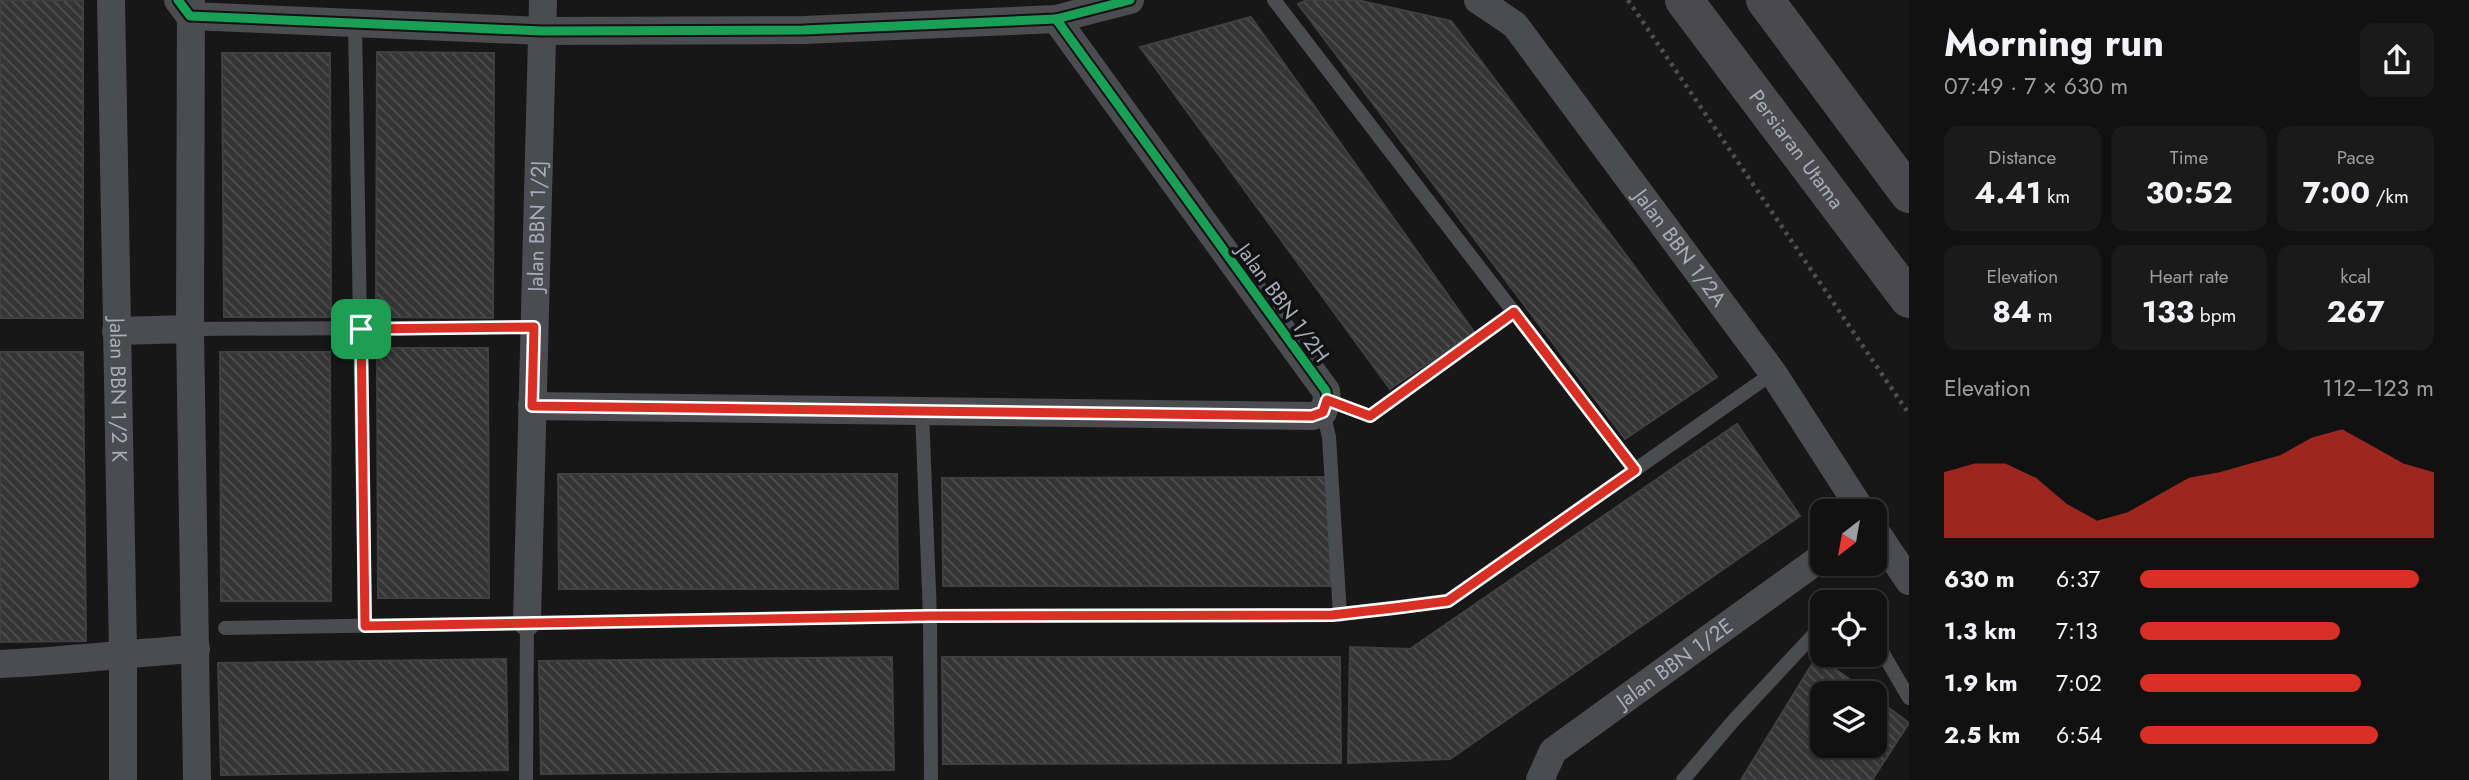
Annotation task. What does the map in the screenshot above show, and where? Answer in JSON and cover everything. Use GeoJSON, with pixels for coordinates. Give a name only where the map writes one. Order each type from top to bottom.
{"type":"FeatureCollection","features":[{"type":"Feature","properties":{"kind":"main road","name":"Persiaran Utama"},"geometry":{"type":"LineString","coordinates":[[1684,0],[1909,299]]}},
{"type":"Feature","properties":{"kind":"main road"},"geometry":{"type":"LineString","coordinates":[[1765,0],[1909,194]]}},
{"type":"Feature","properties":{"kind":"street","name":"Jalan BBN 1/2J"},"geometry":{"type":"LineString","coordinates":[[527,622],[543,0]]}},
{"type":"Feature","properties":{"kind":"street"},"geometry":{"type":"LineString","coordinates":[[197,780],[186,5],[355,22],[542,31],[804,30],[1056,19],[1130,0]]}},
{"type":"Feature","properties":{"kind":"street","name":"Jalan BBN 1/2A"},"geometry":{"type":"LineString","coordinates":[[1478,0],[1516,24],[1773,373],[1854,499]]}},
{"type":"Feature","properties":{"kind":"street","name":"Jalan BBN 1/2 K"},"geometry":{"type":"LineString","coordinates":[[114,3],[123,780]]}},
{"type":"Feature","properties":{"kind":"street","name":"Jalan BBN 1/2H"},"geometry":{"type":"LineString","coordinates":[[1056,19],[1326,391],[1325,406]]}},
{"type":"Feature","properties":{"kind":"street"},"geometry":{"type":"LineString","coordinates":[[116,331],[190,329]]}},
{"type":"Feature","properties":{"kind":"street"},"geometry":{"type":"LineString","coordinates":[[532,406],[1312,416],[1325,406]]}},
{"type":"Feature","properties":{"kind":"street"},"geometry":{"type":"LineString","coordinates":[[1887,548],[1909,580]]}},
{"type":"Feature","properties":{"kind":"street","name":"Jalan BBN 1/2E"},"geometry":{"type":"LineString","coordinates":[[1540,780],[1553,751],[1810,566]]}},
{"type":"Feature","properties":{"kind":"street"},"geometry":{"type":"LineString","coordinates":[[0,664],[196,649]]}},
{"type":"Feature","properties":{"kind":"lane"},"geometry":{"type":"LineString","coordinates":[[1274,0],[1635,470]]}},
{"type":"Feature","properties":{"kind":"lane"},"geometry":{"type":"LineString","coordinates":[[355,22],[365,626]]}},
{"type":"Feature","properties":{"kind":"lane"},"geometry":{"type":"LineString","coordinates":[[1340,615],[1325,406],[1370,416],[1514,312]]}},
{"type":"Feature","properties":{"kind":"lane"},"geometry":{"type":"LineString","coordinates":[[190,329],[534,327]]}},
{"type":"Feature","properties":{"kind":"lane"},"geometry":{"type":"LineString","coordinates":[[225,628],[930,616],[1340,615],[1448,601],[1773,373]]}},
{"type":"Feature","properties":{"kind":"lane"},"geometry":{"type":"LineString","coordinates":[[922,412],[930,616],[931,780]]}},
{"type":"Feature","properties":{"kind":"lane"},"geometry":{"type":"LineString","coordinates":[[526,780],[527,622]]}},
{"type":"Feature","properties":{"kind":"lane"},"geometry":{"type":"LineString","coordinates":[[1683,780],[1810,638]]}},
{"type":"Feature","properties":{"kind":"lane"},"geometry":{"type":"LineString","coordinates":[[1887,660],[1909,698]]}},
{"type":"Feature","properties":{"kind":"path"},"geometry":{"type":"LineString","coordinates":[[1628,0],[1909,414]]}},
{"type":"Feature","properties":{"kind":"building"},"geometry":{"type":"Polygon","coordinates":[[[0,0],[83,0],[83,318],[0,318],[0,0]]]}},
{"type":"Feature","properties":{"kind":"building"},"geometry":{"type":"Polygon","coordinates":[[[1307,0],[1357,0],[1451,21],[1717,377],[1625,439],[1298,4],[1307,0]]]}},
{"type":"Feature","properties":{"kind":"building"},"geometry":{"type":"Polygon","coordinates":[[[1251,17],[1474,332],[1390,389],[1140,47],[1251,17]]]}},
{"type":"Feature","properties":{"kind":"building"},"geometry":{"type":"Polygon","coordinates":[[[377,52],[494,53],[493,318],[376,317],[377,52]]]}},
{"type":"Feature","properties":{"kind":"building"},"geometry":{"type":"Polygon","coordinates":[[[222,53],[330,53],[331,317],[224,317],[222,53]]]}},
{"type":"Feature","properties":{"kind":"building"},"geometry":{"type":"Polygon","coordinates":[[[377,348],[488,348],[489,598],[378,598],[377,348]]]}},
{"type":"Feature","properties":{"kind":"building"},"geometry":{"type":"Polygon","coordinates":[[[0,352],[83,352],[86,641],[0,642],[0,352]]]}},
{"type":"Feature","properties":{"kind":"building"},"geometry":{"type":"Polygon","coordinates":[[[220,352],[330,352],[331,601],[221,601],[220,352]]]}},
{"type":"Feature","properties":{"kind":"building"},"geometry":{"type":"Polygon","coordinates":[[[1737,424],[1800,516],[1450,759],[1348,763],[1350,647],[1410,649],[1737,424]]]}},
{"type":"Feature","properties":{"kind":"building"},"geometry":{"type":"Polygon","coordinates":[[[558,474],[897,474],[898,589],[559,589],[558,474]]]}},
{"type":"Feature","properties":{"kind":"building"},"geometry":{"type":"Polygon","coordinates":[[[1330,477],[1330,586],[943,586],[942,478],[1330,477]]]}},
{"type":"Feature","properties":{"kind":"building"},"geometry":{"type":"Polygon","coordinates":[[[892,657],[894,770],[541,774],[539,661],[892,657]]]}},
{"type":"Feature","properties":{"kind":"building"},"geometry":{"type":"Polygon","coordinates":[[[942,657],[1340,657],[1341,763],[943,764],[942,657]]]}},
{"type":"Feature","properties":{"kind":"building"},"geometry":{"type":"Polygon","coordinates":[[[506,659],[508,770],[221,775],[218,663],[506,659]]]}},
{"type":"Feature","properties":{"kind":"building"},"geometry":{"type":"Polygon","coordinates":[[[1810,667],[1832,667],[1852,681],[1810,681],[1810,758],[1886,758],[1872,780],[1741,780],[1810,667]]]}},
{"type":"Feature","properties":{"kind":"building"},"geometry":{"type":"Polygon","coordinates":[[[1887,707],[1909,723],[1887,757],[1887,707]]]}},
{"type":"Feature","properties":{"kind":"cycle path"},"geometry":{"type":"LineString","coordinates":[[178,0],[190,16],[542,31],[804,30],[1056,19],[1130,0]]}},
{"type":"Feature","properties":{"kind":"cycle path"},"geometry":{"type":"LineString","coordinates":[[532,406],[1313,416],[1323,412],[1327,400],[1326,391],[1056,19]]}},
{"type":"Feature","properties":{"kind":"route"},"geometry":{"type":"LineString","coordinates":[[1514,312],[1635,470],[1448,601],[1394,608],[1332,615],[930,616],[365,626],[361,329],[534,327],[532,406],[1312,416],[1323,412],[1327,400],[1370,416],[1514,312]]}}]}
